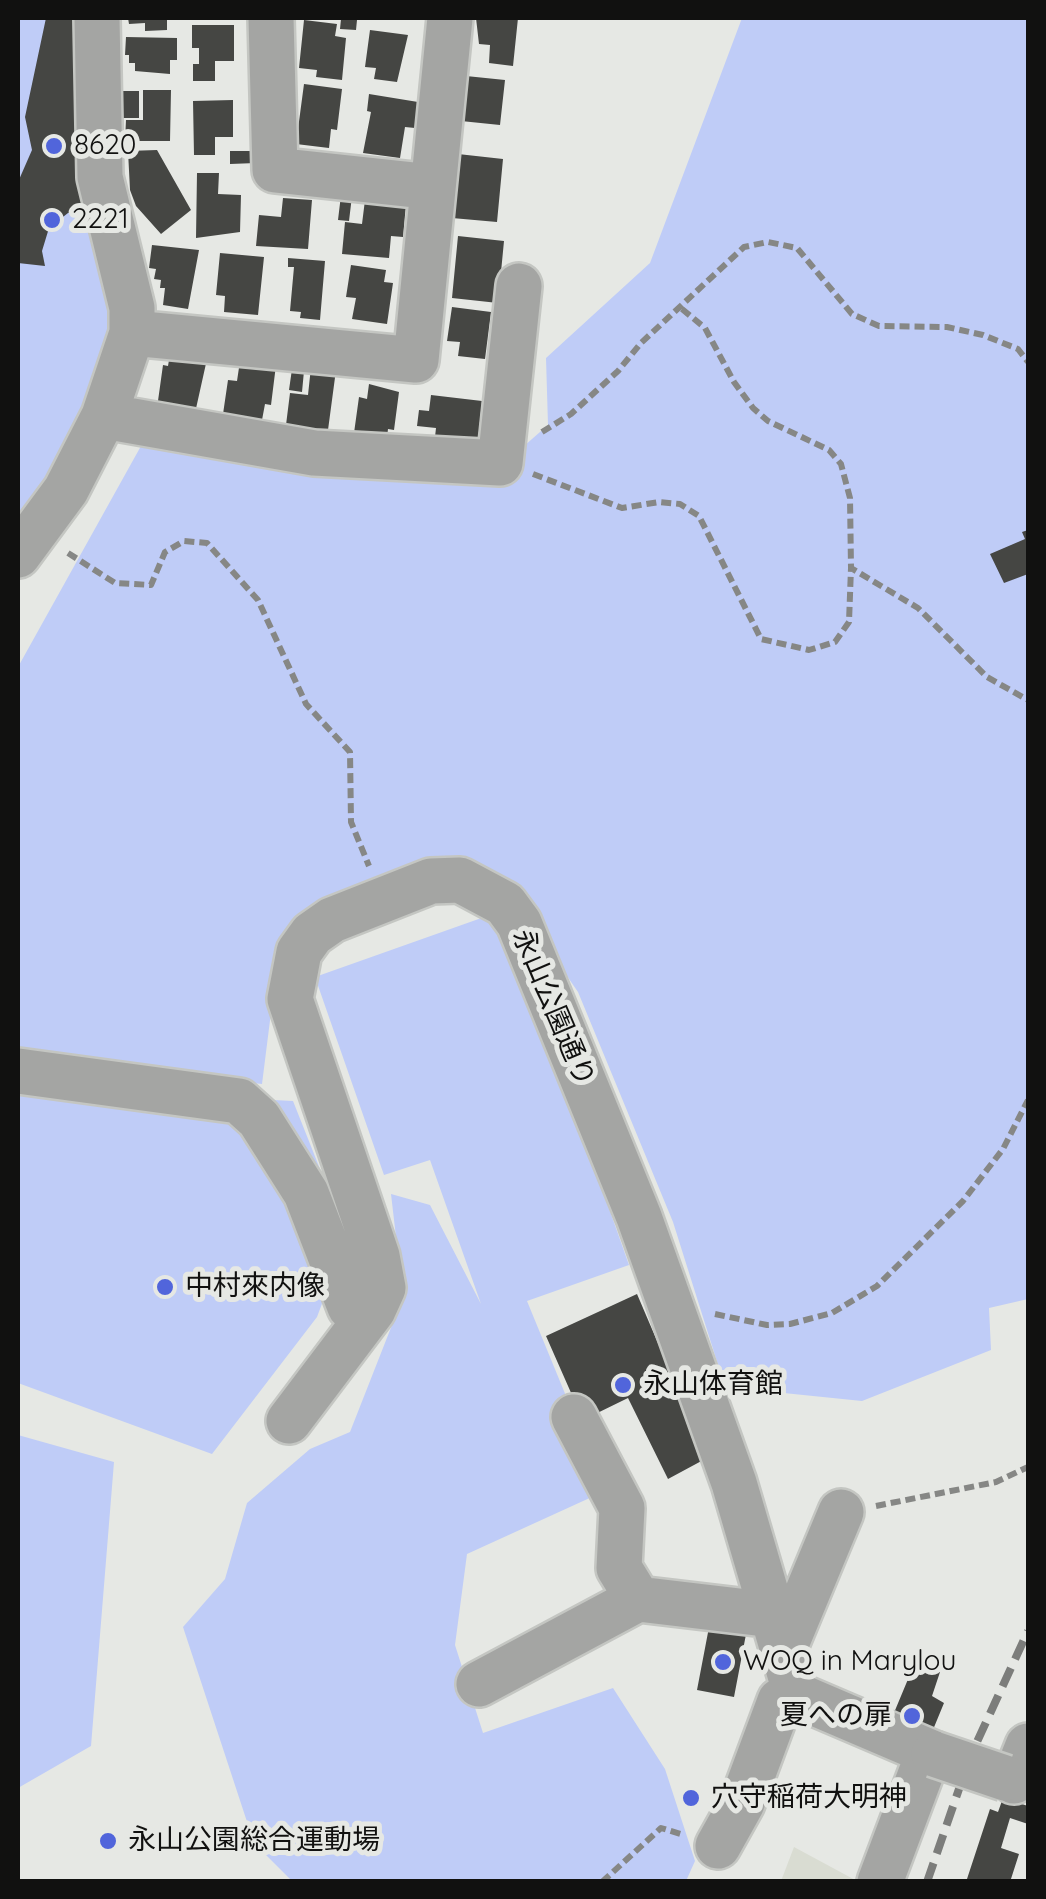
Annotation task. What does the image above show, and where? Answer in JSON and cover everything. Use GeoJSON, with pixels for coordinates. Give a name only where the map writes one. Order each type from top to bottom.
{"type":"FeatureCollection","features":[{"type":"Feature","properties":{"kind":"street"},"geometry":{"type":"LineString","coordinates":[[27,543],[66,490],[104,416],[132,333],[132,308],[100,178],[97,18]]}},
{"type":"Feature","properties":{"kind":"street"},"geometry":{"type":"LineString","coordinates":[[271,18],[275,170],[433,187]]}},
{"type":"Feature","properties":{"kind":"street"},"geometry":{"type":"LineString","coordinates":[[132,333],[416,360],[450,18]]}},
{"type":"Feature","properties":{"kind":"street"},"geometry":{"type":"LineString","coordinates":[[104,416],[314,453],[500,461],[519,286]]}},
{"type":"Feature","properties":{"kind":"street","name":"永山公園通り"},"geometry":{"type":"LineString","coordinates":[[373,1310],[383,1288],[377,1256],[290,999],[299,952],[312,934],[332,920],[431,881],[460,880],[505,904],[520,923],[676,1320],[734,1483],[796,1695]]}},
{"type":"Feature","properties":{"kind":"street"},"geometry":{"type":"LineString","coordinates":[[18,1072],[239,1101],[260,1119],[306,1192],[350,1307],[373,1310],[289,1421]]}},
{"type":"Feature","properties":{"kind":"street"},"geometry":{"type":"LineString","coordinates":[[574,1417],[622,1508],[618,1568],[638,1599]]}},
{"type":"Feature","properties":{"kind":"street"},"geometry":{"type":"LineString","coordinates":[[480,1684],[638,1599],[779,1632],[841,1512]]}},
{"type":"Feature","properties":{"kind":"street"},"geometry":{"type":"LineString","coordinates":[[718,1846],[742,1802],[780,1701],[796,1695],[932,1753],[1019,1773]]}},
{"type":"Feature","properties":{"kind":"street"},"geometry":{"type":"LineString","coordinates":[[880,1882],[932,1753]]}},
{"type":"Feature","properties":{"kind":"path"},"geometry":{"type":"LineString","coordinates":[[500,461],[571,414],[744,247],[768,242],[797,248],[852,314],[878,326],[947,327],[984,335],[1018,349],[1028,362]]}},
{"type":"Feature","properties":{"kind":"path"},"geometry":{"type":"LineString","coordinates":[[500,461],[614,501],[622,508],[660,502],[680,504],[699,516],[761,639],[810,650],[835,642],[849,622],[851,568],[850,498],[841,464],[829,450],[768,421],[753,408],[734,382],[706,328],[682,309]]}},
{"type":"Feature","properties":{"kind":"path"},"geometry":{"type":"LineString","coordinates":[[27,543],[115,583],[152,586],[165,552],[184,540],[207,543],[258,600],[306,704],[350,752],[351,822],[383,900]]}},
{"type":"Feature","properties":{"kind":"path"},"geometry":{"type":"LineString","coordinates":[[851,568],[918,608],[987,677],[1028,700]]}},
{"type":"Feature","properties":{"kind":"path"},"geometry":{"type":"LineString","coordinates":[[676,1320],[701,1310],[766,1325],[790,1324],[832,1313],[877,1286],[963,1201],[1003,1149],[1028,1100]]}},
{"type":"Feature","properties":{"kind":"path"},"geometry":{"type":"LineString","coordinates":[[841,1512],[996,1482],[1028,1466]]}},
{"type":"Feature","properties":{"kind":"path"},"geometry":{"type":"LineString","coordinates":[[602,1882],[661,1828],[718,1846]]}},
{"type":"Feature","properties":{"kind":"shaded area"},"geometry":{"type":"Polygon","coordinates":[[[18,18],[85,18],[117,285],[100,391],[18,535],[18,18]]]}},
{"type":"Feature","properties":{"kind":"shaded area"},"geometry":{"type":"Polygon","coordinates":[[[742,18],[1028,18],[1028,1299],[989,1308],[991,1350],[862,1401],[725,1387],[673,1222],[578,992],[498,876],[280,941],[262,1084],[41,1060],[18,1049],[18,667],[146,437],[500,467],[548,425],[546,358],[650,263],[742,18]]]}},
{"type":"Feature","properties":{"kind":"shaded area"},"geometry":{"type":"Polygon","coordinates":[[[504,910],[629,1265],[527,1301],[605,1491],[467,1554],[455,1645],[483,1733],[613,1688],[665,1769],[695,1861],[686,1881],[292,1881],[254,1843],[183,1627],[225,1579],[247,1503],[310,1449],[350,1432],[403,1297],[391,1194],[430,1205],[481,1304],[430,1160],[384,1175],[315,977],[504,910]]]}},
{"type":"Feature","properties":{"kind":"shaded area"},"geometry":{"type":"Polygon","coordinates":[[[18,1087],[293,1101],[347,1237],[317,1317],[212,1454],[18,1383],[18,1087]]]}},
{"type":"Feature","properties":{"kind":"shaded area"},"geometry":{"type":"Polygon","coordinates":[[[18,1435],[114,1462],[91,1746],[18,1788],[18,1435]]]}},
{"type":"Feature","properties":{"kind":"shaded area"},"geometry":{"type":"Polygon","coordinates":[[[794,1847],[857,1881],[781,1881],[794,1847]]]}},
{"type":"Feature","properties":{"kind":"building"},"geometry":{"type":"Polygon","coordinates":[[[46,18],[76,18],[82,210],[68,213],[49,228],[42,251],[45,266],[18,263],[18,182],[32,150],[25,117],[46,18]]]}},
{"type":"Feature","properties":{"kind":"building"},"geometry":{"type":"Polygon","coordinates":[[[128,18],[167,18],[167,30],[145,31],[145,23],[129,24],[128,18]]]}},
{"type":"Feature","properties":{"kind":"building"},"geometry":{"type":"Polygon","coordinates":[[[476,18],[518,18],[513,66],[489,63],[490,45],[479,44],[476,18]]]}},
{"type":"Feature","properties":{"kind":"building"},"geometry":{"type":"Polygon","coordinates":[[[341,19],[357,20],[356,30],[340,29],[341,19]]]}},
{"type":"Feature","properties":{"kind":"building"},"geometry":{"type":"Polygon","coordinates":[[[304,20],[337,24],[335,36],[346,38],[342,80],[316,77],[317,70],[299,68],[304,20]]]}},
{"type":"Feature","properties":{"kind":"building"},"geometry":{"type":"Polygon","coordinates":[[[192,25],[234,25],[234,61],[215,61],[215,81],[193,81],[193,64],[199,64],[199,48],[192,48],[192,25]]]}},
{"type":"Feature","properties":{"kind":"building"},"geometry":{"type":"Polygon","coordinates":[[[370,30],[408,35],[397,82],[374,79],[376,68],[365,67],[370,30]]]}},
{"type":"Feature","properties":{"kind":"building"},"geometry":{"type":"Polygon","coordinates":[[[126,37],[177,38],[177,60],[170,60],[170,74],[135,71],[135,63],[129,63],[129,55],[125,55],[126,37]]]}},
{"type":"Feature","properties":{"kind":"building"},"geometry":{"type":"Polygon","coordinates":[[[466,76],[505,80],[500,125],[461,121],[466,76]]]}},
{"type":"Feature","properties":{"kind":"building"},"geometry":{"type":"Polygon","coordinates":[[[304,84],[342,89],[337,130],[331,129],[329,148],[296,144],[304,84]]]}},
{"type":"Feature","properties":{"kind":"building"},"geometry":{"type":"Polygon","coordinates":[[[143,90],[171,90],[170,141],[125,141],[126,120],[143,120],[143,90]]]}},
{"type":"Feature","properties":{"kind":"building"},"geometry":{"type":"Polygon","coordinates":[[[117,91],[139,91],[139,118],[117,118],[117,91]]]}},
{"type":"Feature","properties":{"kind":"building"},"geometry":{"type":"Polygon","coordinates":[[[369,94],[418,102],[415,128],[405,127],[400,158],[363,153],[371,112],[367,111],[369,94]]]}},
{"type":"Feature","properties":{"kind":"building"},"geometry":{"type":"Polygon","coordinates":[[[233,100],[233,137],[215,137],[215,155],[194,155],[193,101],[233,100]]]}},
{"type":"Feature","properties":{"kind":"building"},"geometry":{"type":"Polygon","coordinates":[[[157,150],[191,210],[161,234],[136,206],[130,190],[128,151],[157,150]]]}},
{"type":"Feature","properties":{"kind":"building"},"geometry":{"type":"Polygon","coordinates":[[[230,151],[255,151],[256,163],[230,164],[230,151]]]}},
{"type":"Feature","properties":{"kind":"building"},"geometry":{"type":"Polygon","coordinates":[[[458,154],[503,159],[497,222],[452,218],[458,154]]]}},
{"type":"Feature","properties":{"kind":"building"},"geometry":{"type":"Polygon","coordinates":[[[197,173],[219,173],[218,194],[241,195],[240,232],[196,238],[197,173]]]}},
{"type":"Feature","properties":{"kind":"building"},"geometry":{"type":"Polygon","coordinates":[[[341,195],[352,196],[349,221],[338,220],[341,195]]]}},
{"type":"Feature","properties":{"kind":"building"},"geometry":{"type":"Polygon","coordinates":[[[283,198],[312,200],[308,249],[256,246],[259,215],[281,217],[283,198]]]}},
{"type":"Feature","properties":{"kind":"building"},"geometry":{"type":"Polygon","coordinates":[[[365,200],[406,204],[403,237],[391,236],[389,258],[342,254],[345,222],[362,224],[365,200]]]}},
{"type":"Feature","properties":{"kind":"building"},"geometry":{"type":"Polygon","coordinates":[[[458,236],[504,241],[498,303],[452,298],[458,236]]]}},
{"type":"Feature","properties":{"kind":"building"},"geometry":{"type":"Polygon","coordinates":[[[152,245],[199,250],[188,309],[163,305],[165,288],[160,288],[161,280],[154,279],[156,269],[149,268],[152,245]]]}},
{"type":"Feature","properties":{"kind":"building"},"geometry":{"type":"Polygon","coordinates":[[[220,253],[264,257],[258,315],[224,312],[225,296],[216,295],[220,253]]]}},
{"type":"Feature","properties":{"kind":"building"},"geometry":{"type":"Polygon","coordinates":[[[288,258],[325,261],[320,320],[300,318],[301,312],[290,311],[294,267],[288,267],[288,258]]]}},
{"type":"Feature","properties":{"kind":"building"},"geometry":{"type":"Polygon","coordinates":[[[351,265],[386,270],[384,282],[393,283],[387,324],[352,319],[356,298],[346,297],[351,265]]]}},
{"type":"Feature","properties":{"kind":"building"},"geometry":{"type":"Polygon","coordinates":[[[452,307],[491,312],[485,359],[458,356],[460,342],[447,341],[452,307]]]}},
{"type":"Feature","properties":{"kind":"building"},"geometry":{"type":"Polygon","coordinates":[[[170,354],[207,359],[195,413],[157,408],[163,365],[168,366],[170,354]]]}},
{"type":"Feature","properties":{"kind":"building"},"geometry":{"type":"Polygon","coordinates":[[[240,361],[276,365],[271,405],[265,404],[262,420],[223,414],[228,380],[237,381],[240,361]]]}},
{"type":"Feature","properties":{"kind":"building"},"geometry":{"type":"Polygon","coordinates":[[[311,367],[336,370],[328,430],[286,425],[290,393],[308,395],[311,367]]]}},
{"type":"Feature","properties":{"kind":"building"},"geometry":{"type":"Polygon","coordinates":[[[292,369],[304,371],[302,392],[289,390],[292,369]]]}},
{"type":"Feature","properties":{"kind":"building"},"geometry":{"type":"Polygon","coordinates":[[[369,384],[399,392],[394,430],[388,429],[387,437],[354,433],[359,397],[367,399],[369,384]]]}},
{"type":"Feature","properties":{"kind":"building"},"geometry":{"type":"Polygon","coordinates":[[[431,395],[482,401],[478,441],[435,437],[436,428],[417,426],[419,410],[429,411],[431,395]]]}},
{"type":"Feature","properties":{"kind":"building"},"geometry":{"type":"Polygon","coordinates":[[[1028,530],[1028,574],[1004,583],[990,554],[1025,539],[1022,532],[1028,530]]]}},
{"type":"Feature","properties":{"kind":"building","name":"永山体育館"},"geometry":{"type":"Polygon","coordinates":[[[637,1294],[707,1458],[668,1479],[628,1398],[583,1420],[546,1336],[637,1294]]]}},
{"type":"Feature","properties":{"kind":"building"},"geometry":{"type":"Polygon","coordinates":[[[710,1622],[747,1629],[734,1697],[697,1690],[710,1622]]]}},
{"type":"Feature","properties":{"kind":"building"},"geometry":{"type":"Polygon","coordinates":[[[916,1660],[940,1672],[932,1696],[944,1703],[930,1737],[891,1720],[916,1660]]]}},
{"type":"Feature","properties":{"kind":"building"},"geometry":{"type":"Polygon","coordinates":[[[1003,1798],[1028,1806],[1028,1824],[1010,1818],[1001,1848],[1019,1854],[1010,1882],[966,1882],[990,1809],[998,1812],[1003,1798]]]}},
{"type":"Feature","properties":{"kind":"railway"},"geometry":{"type":"LineString","coordinates":[[927,1882],[970,1757],[1028,1631]]}},
{"type":"Feature","properties":{"kind":"place","name":"8620"},"geometry":{"type":"Point","coordinates":[54,146]}},
{"type":"Feature","properties":{"kind":"place","name":"2221"},"geometry":{"type":"Point","coordinates":[52,220]}},
{"type":"Feature","properties":{"kind":"place","name":"中村來内像"},"geometry":{"type":"Point","coordinates":[165,1287]}},
{"type":"Feature","properties":{"kind":"place","name":"永山体育館"},"geometry":{"type":"Point","coordinates":[623,1385]}},
{"type":"Feature","properties":{"kind":"place","name":"WOQ in Marylou"},"geometry":{"type":"Point","coordinates":[723,1662]}},
{"type":"Feature","properties":{"kind":"place","name":"夏への扉"},"geometry":{"type":"Point","coordinates":[912,1716]}},
{"type":"Feature","properties":{"kind":"place","name":"穴守稲荷大明神"},"geometry":{"type":"Point","coordinates":[691,1798]}},
{"type":"Feature","properties":{"kind":"place","name":"永山公園総合運動場"},"geometry":{"type":"Point","coordinates":[108,1841]}}]}
